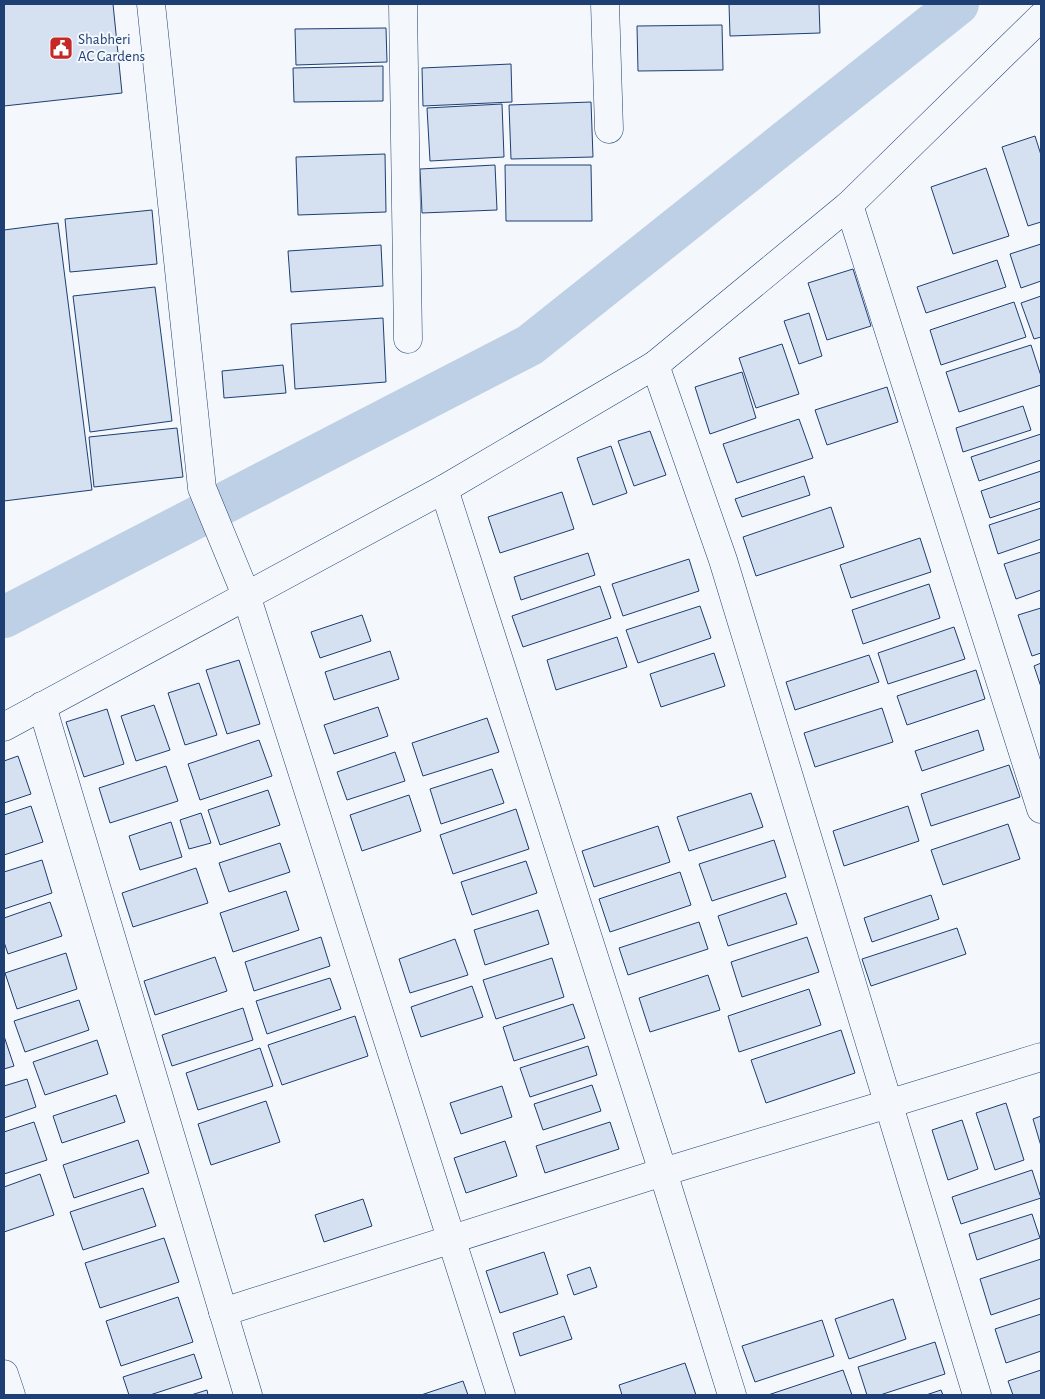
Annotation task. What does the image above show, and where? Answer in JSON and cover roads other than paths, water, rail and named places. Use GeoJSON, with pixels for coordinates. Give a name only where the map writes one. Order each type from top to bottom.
{"type":"FeatureCollection","features":[{"type":"Feature","properties":{"kind":"street"},"geometry":{"type":"LineString","coordinates":[[151,4],[202,488],[246,596],[500,1395]]}},
{"type":"Feature","properties":{"kind":"street"},"geometry":{"type":"LineString","coordinates":[[403,4],[408,340]]}},
{"type":"Feature","properties":{"kind":"street"},"geometry":{"type":"LineString","coordinates":[[605,4],[609,130]]}},
{"type":"Feature","properties":{"kind":"street"},"geometry":{"type":"LineString","coordinates":[[4,727],[444,489],[655,365],[849,205],[1041,17]]}},
{"type":"Feature","properties":{"kind":"street"},"geometry":{"type":"LineString","coordinates":[[849,205],[1041,809]]}},
{"type":"Feature","properties":{"kind":"street"},"geometry":{"type":"LineString","coordinates":[[655,365],[723,560],[977,1395]]}},
{"type":"Feature","properties":{"kind":"street"},"geometry":{"type":"LineString","coordinates":[[444,489],[663,1172],[732,1395]]}},
{"type":"Feature","properties":{"kind":"street"},"geometry":{"type":"LineString","coordinates":[[42,706],[248,1395]]}},
{"type":"Feature","properties":{"kind":"street"},"geometry":{"type":"LineString","coordinates":[[223,1312],[451,1238],[1041,1057]]}},
{"type":"Feature","properties":{"kind":"street"},"geometry":{"type":"LineString","coordinates":[[4,1374],[10,1395]]}},
{"type":"Feature","properties":{"kind":"waterway"},"geometry":{"type":"LineString","coordinates":[[4,617],[530,345],[958,4]]}},
{"type":"Feature","properties":{"kind":"place","name":"Shabheri AC Gardens"},"geometry":{"type":"Point","coordinates":[61,48]}}]}
